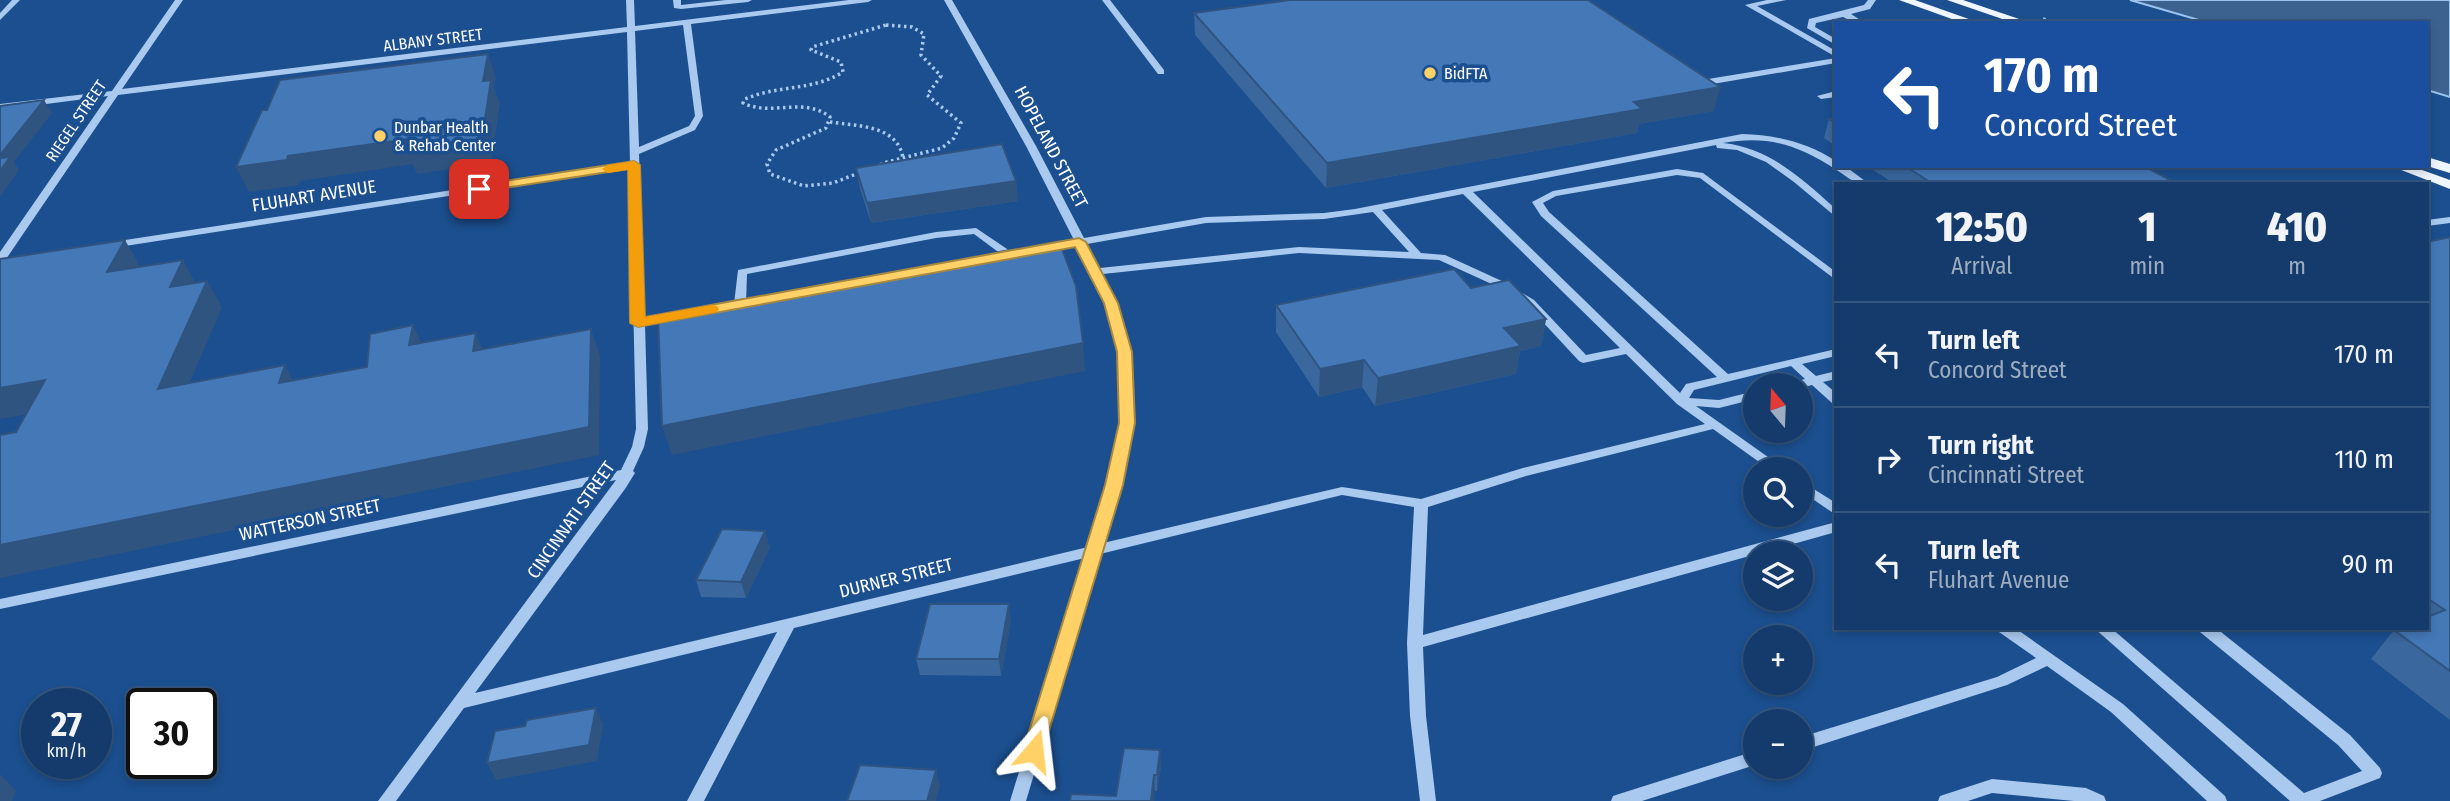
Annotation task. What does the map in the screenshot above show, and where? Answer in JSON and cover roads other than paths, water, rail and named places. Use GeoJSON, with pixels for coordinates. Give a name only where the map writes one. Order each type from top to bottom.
{"type":"FeatureCollection","features":[{"type":"Feature","properties":{"kind":"main road"},"geometry":{"type":"LineString","coordinates":[[1904,0],[1969,21]]}},
{"type":"Feature","properties":{"kind":"main road"},"geometry":{"type":"LineString","coordinates":[[1952,0],[2020,21]]}},
{"type":"Feature","properties":{"kind":"main road"},"geometry":{"type":"LineString","coordinates":[[2429,162],[2450,169]]}},
{"type":"Feature","properties":{"kind":"main road"},"geometry":{"type":"LineString","coordinates":[[2403,168],[2450,185]]}},
{"type":"Feature","properties":{"kind":"street"},"geometry":{"type":"LineString","coordinates":[[0,18],[16,0]]}},
{"type":"Feature","properties":{"kind":"street","name":"RIEGEL STREET"},"geometry":{"type":"LineString","coordinates":[[0,261],[179,0]]}},
{"type":"Feature","properties":{"kind":"street","name":"CINCINNATI STREET"},"geometry":{"type":"LineString","coordinates":[[386,801],[628,473],[642,429],[630,0]]}},
{"type":"Feature","properties":{"kind":"street"},"geometry":{"type":"LineString","coordinates":[[677,0],[677,5],[681,7],[748,0]]}},
{"type":"Feature","properties":{"kind":"street","name":"ALBANY STREET"},"geometry":{"type":"LineString","coordinates":[[0,107],[869,0]]}},
{"type":"Feature","properties":{"kind":"street","name":"HOPELAND STREET"},"geometry":{"type":"LineString","coordinates":[[948,0],[1031,146],[1111,303],[1125,352],[1127,372],[1127,423],[1120,464],[1018,801]]}},
{"type":"Feature","properties":{"kind":"street"},"geometry":{"type":"LineString","coordinates":[[1106,0],[1161,72]]}},
{"type":"Feature","properties":{"kind":"street"},"geometry":{"type":"LineString","coordinates":[[1782,0],[1749,5],[1834,57]]}},
{"type":"Feature","properties":{"kind":"street"},"geometry":{"type":"LineString","coordinates":[[1834,42],[1811,28],[1812,21],[1867,7],[1872,0]]}},
{"type":"Feature","properties":{"kind":"street"},"geometry":{"type":"LineString","coordinates":[[1844,13],[1858,21]]}},
{"type":"Feature","properties":{"kind":"street","name":"FLUHART AVENUE"},"geometry":{"type":"LineString","coordinates":[[94,248],[634,158],[692,128],[697,122],[699,116],[687,23]]}},
{"type":"Feature","properties":{"kind":"street"},"geometry":{"type":"LineString","coordinates":[[1685,74],[1701,83],[1834,58]]}},
{"type":"Feature","properties":{"kind":"street"},"geometry":{"type":"LineString","coordinates":[[1821,96],[1834,93]]}},
{"type":"Feature","properties":{"kind":"street"},"geometry":{"type":"LineString","coordinates":[[995,257],[1206,220],[1324,216],[1375,208],[1742,137],[1771,137],[1807,146],[1834,164]]}},
{"type":"Feature","properties":{"kind":"street"},"geometry":{"type":"LineString","coordinates":[[1703,145],[1728,146],[1767,158],[1834,212]]}},
{"type":"Feature","properties":{"kind":"street"},"geometry":{"type":"LineString","coordinates":[[1840,168],[1861,182]]}},
{"type":"Feature","properties":{"kind":"street"},"geometry":{"type":"LineString","coordinates":[[1726,379],[1545,214],[1537,202],[1553,194],[1677,172],[1703,176],[1834,275]]}},
{"type":"Feature","properties":{"kind":"street"},"geometry":{"type":"LineString","coordinates":[[1466,191],[1681,401],[1761,457]]}},
{"type":"Feature","properties":{"kind":"street"},"geometry":{"type":"LineString","coordinates":[[1375,208],[1418,256]]}},
{"type":"Feature","properties":{"kind":"street"},"geometry":{"type":"LineString","coordinates":[[2429,223],[2449,220]]}},
{"type":"Feature","properties":{"kind":"street"},"geometry":{"type":"LineString","coordinates":[[740,304],[742,272],[923,238],[976,231],[1020,252]]}},
{"type":"Feature","properties":{"kind":"street"},"geometry":{"type":"LineString","coordinates":[[1096,272],[1299,250],[1441,257],[1500,284],[1531,302],[1583,359],[1628,350]]}},
{"type":"Feature","properties":{"kind":"street"},"geometry":{"type":"LineString","coordinates":[[0,261],[13,260]]}},
{"type":"Feature","properties":{"kind":"street"},"geometry":{"type":"LineString","coordinates":[[727,306],[753,302]]}},
{"type":"Feature","properties":{"kind":"street"},"geometry":{"type":"LineString","coordinates":[[638,323],[689,313]]}},
{"type":"Feature","properties":{"kind":"street"},"geometry":{"type":"LineString","coordinates":[[1681,401],[1690,387],[1834,352]]}},
{"type":"Feature","properties":{"kind":"street"},"geometry":{"type":"LineString","coordinates":[[1793,362],[1834,398]]}},
{"type":"Feature","properties":{"kind":"street"},"geometry":{"type":"LineString","coordinates":[[1814,381],[1834,376]]}},
{"type":"Feature","properties":{"kind":"street"},"geometry":{"type":"LineString","coordinates":[[1681,401],[1719,404],[1743,398]]}},
{"type":"Feature","properties":{"kind":"street"},"geometry":{"type":"LineString","coordinates":[[1428,801],[1418,716],[1415,643],[1421,504],[1523,472],[1715,425]]}},
{"type":"Feature","properties":{"kind":"street","name":"WATTERSON STREET"},"geometry":{"type":"LineString","coordinates":[[0,604],[628,473]]}},
{"type":"Feature","properties":{"kind":"street","name":"DURNER STREET"},"geometry":{"type":"LineString","coordinates":[[459,703],[1342,491],[1421,504]]}},
{"type":"Feature","properties":{"kind":"street"},"geometry":{"type":"LineString","coordinates":[[1813,494],[1834,509]]}},
{"type":"Feature","properties":{"kind":"street"},"geometry":{"type":"LineString","coordinates":[[1415,643],[1834,528]]}},
{"type":"Feature","properties":{"kind":"street"},"geometry":{"type":"LineString","coordinates":[[695,801],[789,624]]}},
{"type":"Feature","properties":{"kind":"street"},"geometry":{"type":"LineString","coordinates":[[2007,630],[2117,708],[2219,801]]}},
{"type":"Feature","properties":{"kind":"street"},"geometry":{"type":"LineString","coordinates":[[2103,630],[2302,801],[2374,773],[2344,740],[2206,630]]}},
{"type":"Feature","properties":{"kind":"street"},"geometry":{"type":"LineString","coordinates":[[1813,740],[2002,681],[2048,659]]}},
{"type":"Feature","properties":{"kind":"street"},"geometry":{"type":"LineString","coordinates":[[1619,801],[1743,762]]}},
{"type":"Feature","properties":{"kind":"street"},"geometry":{"type":"LineString","coordinates":[[1946,801],[1992,786],[2086,795],[2098,801]]}},
{"type":"Feature","properties":{"kind":"water"},"geometry":{"type":"Polygon","coordinates":[[[2130,0],[2450,0],[2450,97],[2429,91],[2429,21],[2202,21],[2130,0]]]}},
{"type":"Feature","properties":{"kind":"place","name":"BidFTA"},"geometry":{"type":"Point","coordinates":[1430,73]}},
{"type":"Feature","properties":{"kind":"place","name":"Dunbar Health & Rehab Center"},"geometry":{"type":"Point","coordinates":[380,136]}}]}
